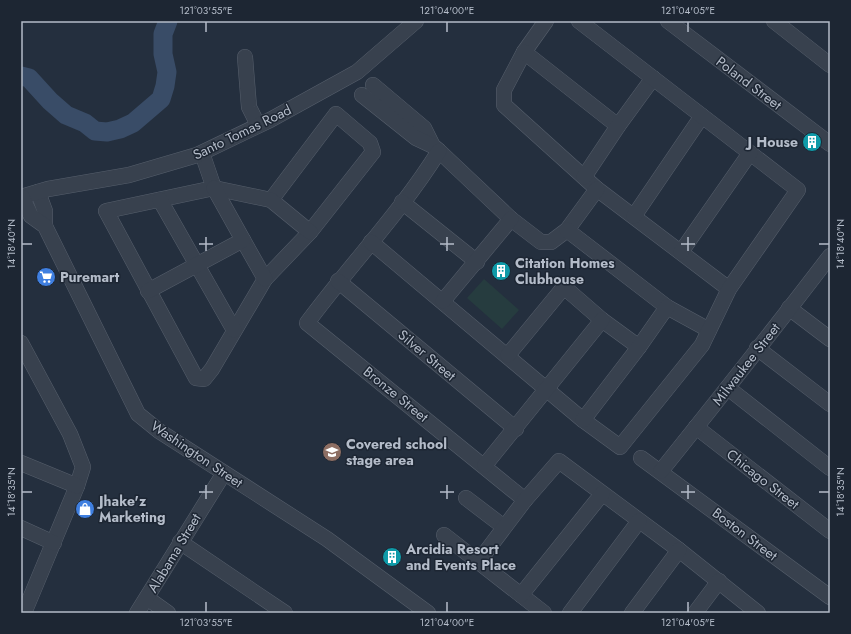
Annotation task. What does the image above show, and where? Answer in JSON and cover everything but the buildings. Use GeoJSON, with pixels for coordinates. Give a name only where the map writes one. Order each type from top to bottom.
{"type":"FeatureCollection","features":[{"type":"Feature","properties":{"kind":"street","name":"Santo Tomas Road"},"geometry":{"type":"LineString","coordinates":[[21,197],[38,192],[129,175],[202,153],[351,75],[416,21]]}},
{"type":"Feature","properties":{"kind":"street"},"geometry":{"type":"LineString","coordinates":[[546,21],[524,52],[504,90],[504,105],[597,189],[729,289]]}},
{"type":"Feature","properties":{"kind":"street"},"geometry":{"type":"LineString","coordinates":[[372,242],[508,355],[583,420],[620,447],[702,345],[729,289],[798,190],[579,21]]}},
{"type":"Feature","properties":{"kind":"street"},"geometry":{"type":"LineString","coordinates":[[774,21],[830,65]]}},
{"type":"Feature","properties":{"kind":"street","name":"Poland Street"},"geometry":{"type":"LineString","coordinates":[[673,22],[830,144]]}},
{"type":"Feature","properties":{"kind":"street"},"geometry":{"type":"LineString","coordinates":[[524,52],[618,126]]}},
{"type":"Feature","properties":{"kind":"street"},"geometry":{"type":"LineString","coordinates":[[245,57],[249,107],[258,125]]}},
{"type":"Feature","properties":{"kind":"street"},"geometry":{"type":"LineString","coordinates":[[351,75],[366,90],[386,106],[424,128],[436,148],[511,219],[541,242],[551,242],[567,230],[597,189]]}},
{"type":"Feature","properties":{"kind":"street"},"geometry":{"type":"LineString","coordinates":[[584,177],[618,126],[654,78]]}},
{"type":"Feature","properties":{"kind":"street"},"geometry":{"type":"LineString","coordinates":[[271,200],[336,114],[370,143],[373,152],[310,232],[265,279],[204,379],[196,378],[106,211],[214,188],[271,200],[310,232]]}},
{"type":"Feature","properties":{"kind":"street"},"geometry":{"type":"LineString","coordinates":[[634,216],[702,116]]}},
{"type":"Feature","properties":{"kind":"street"},"geometry":{"type":"LineString","coordinates":[[338,281],[372,242],[402,202],[436,148]]}},
{"type":"Feature","properties":{"kind":"street"},"geometry":{"type":"LineString","coordinates":[[202,153],[214,188],[265,279]]}},
{"type":"Feature","properties":{"kind":"street"},"geometry":{"type":"LineString","coordinates":[[681,252],[750,153]]}},
{"type":"Feature","properties":{"kind":"street","name":"Washington Street"},"geometry":{"type":"LineString","coordinates":[[38,192],[45,211],[45,226],[138,414],[159,431],[327,539],[428,613]]}},
{"type":"Feature","properties":{"kind":"street","name":"Washington Street"},"geometry":{"type":"LineString","coordinates":[[21,197],[31,216],[45,226]]}},
{"type":"Feature","properties":{"kind":"street"},"geometry":{"type":"LineString","coordinates":[[160,200],[234,330]]}},
{"type":"Feature","properties":{"kind":"street"},"geometry":{"type":"LineString","coordinates":[[402,202],[476,262]]}},
{"type":"Feature","properties":{"kind":"street"},"geometry":{"type":"LineString","coordinates":[[443,301],[511,219]]}},
{"type":"Feature","properties":{"kind":"street"},"geometry":{"type":"LineString","coordinates":[[567,230],[667,307],[708,330]]}},
{"type":"Feature","properties":{"kind":"street"},"geometry":{"type":"LineString","coordinates":[[148,290],[244,240]]}},
{"type":"Feature","properties":{"kind":"street","name":"Milwaukee Street"},"geometry":{"type":"LineString","coordinates":[[661,471],[728,388],[789,308],[825,274],[830,256]]}},
{"type":"Feature","properties":{"kind":"street","name":"Bronze Street"},"geometry":{"type":"LineString","coordinates":[[338,281],[307,323],[485,465],[525,500]]}},
{"type":"Feature","properties":{"kind":"street","name":"Silver Street"},"geometry":{"type":"LineString","coordinates":[[338,281],[516,429]]}},
{"type":"Feature","properties":{"kind":"street"},"geometry":{"type":"LineString","coordinates":[[508,355],[564,287],[602,320],[639,347]]}},
{"type":"Feature","properties":{"kind":"street"},"geometry":{"type":"LineString","coordinates":[[583,420],[639,347],[667,307]]}},
{"type":"Feature","properties":{"kind":"street"},"geometry":{"type":"LineString","coordinates":[[789,308],[830,339]]}},
{"type":"Feature","properties":{"kind":"street"},"geometry":{"type":"LineString","coordinates":[[485,465],[516,429],[546,389],[602,320]]}},
{"type":"Feature","properties":{"kind":"street"},"geometry":{"type":"LineString","coordinates":[[21,343],[70,434],[83,467],[54,543],[24,613]]}},
{"type":"Feature","properties":{"kind":"street"},"geometry":{"type":"LineString","coordinates":[[757,348],[830,404]]}},
{"type":"Feature","properties":{"kind":"street"},"geometry":{"type":"LineString","coordinates":[[728,388],[830,468]]}},
{"type":"Feature","properties":{"kind":"street","name":"Chicago Street"},"geometry":{"type":"LineString","coordinates":[[696,428],[830,531]]}},
{"type":"Feature","properties":{"kind":"street","name":"Boston Street"},"geometry":{"type":"LineString","coordinates":[[641,458],[661,471],[830,597]]}},
{"type":"Feature","properties":{"kind":"street"},"geometry":{"type":"LineString","coordinates":[[479,561],[525,500],[559,461],[679,550],[758,613]]}},
{"type":"Feature","properties":{"kind":"street"},"geometry":{"type":"LineString","coordinates":[[21,463],[77,486]]}},
{"type":"Feature","properties":{"kind":"street","name":"Alabama Street"},"geometry":{"type":"LineString","coordinates":[[137,613],[224,472]]}},
{"type":"Feature","properties":{"kind":"street"},"geometry":{"type":"LineString","coordinates":[[521,595],[602,494]]}},
{"type":"Feature","properties":{"kind":"street"},"geometry":{"type":"LineString","coordinates":[[466,498],[504,527]]}},
{"type":"Feature","properties":{"kind":"street"},"geometry":{"type":"LineString","coordinates":[[570,613],[639,521]]}},
{"type":"Feature","properties":{"kind":"street"},"geometry":{"type":"LineString","coordinates":[[22,533],[54,543]]}},
{"type":"Feature","properties":{"kind":"street"},"geometry":{"type":"LineString","coordinates":[[444,535],[544,613]]}},
{"type":"Feature","properties":{"kind":"street"},"geometry":{"type":"LineString","coordinates":[[180,542],[285,613]]}},
{"type":"Feature","properties":{"kind":"street"},"geometry":{"type":"LineString","coordinates":[[632,613],[679,550]]}},
{"type":"Feature","properties":{"kind":"street"},"geometry":{"type":"LineString","coordinates":[[695,613],[719,581]]}},
{"type":"Feature","properties":{"kind":"street"},"geometry":{"type":"LineString","coordinates":[[147,598],[168,613]]}},
{"type":"Feature","properties":{"kind":"green space"},"geometry":{"type":"Polygon","coordinates":[[[484,279],[519,310],[502,329],[467,298],[484,279]]]}},
{"type":"Feature","properties":{"kind":"waterway"},"geometry":{"type":"LineString","coordinates":[[21,76],[29,78],[50,101],[66,115],[85,123],[95,131],[107,132],[120,129],[133,123],[161,99],[167,72],[163,54],[163,34],[168,21]]}},
{"type":"Feature","properties":{"kind":"place","name":"J House"},"geometry":{"type":"Point","coordinates":[812,142]}},
{"type":"Feature","properties":{"kind":"place","name":"Citation Homes Clubhouse"},"geometry":{"type":"Point","coordinates":[501,271]}},
{"type":"Feature","properties":{"kind":"place","name":"Puremart"},"geometry":{"type":"Point","coordinates":[46,277]}},
{"type":"Feature","properties":{"kind":"place","name":"Covered school stage area"},"geometry":{"type":"Point","coordinates":[332,452]}},
{"type":"Feature","properties":{"kind":"place","name":"Jhake'z Marketing"},"geometry":{"type":"Point","coordinates":[85,509]}},
{"type":"Feature","properties":{"kind":"place","name":"Arcidia Resort and Events Place"},"geometry":{"type":"Point","coordinates":[392,557]}}]}
